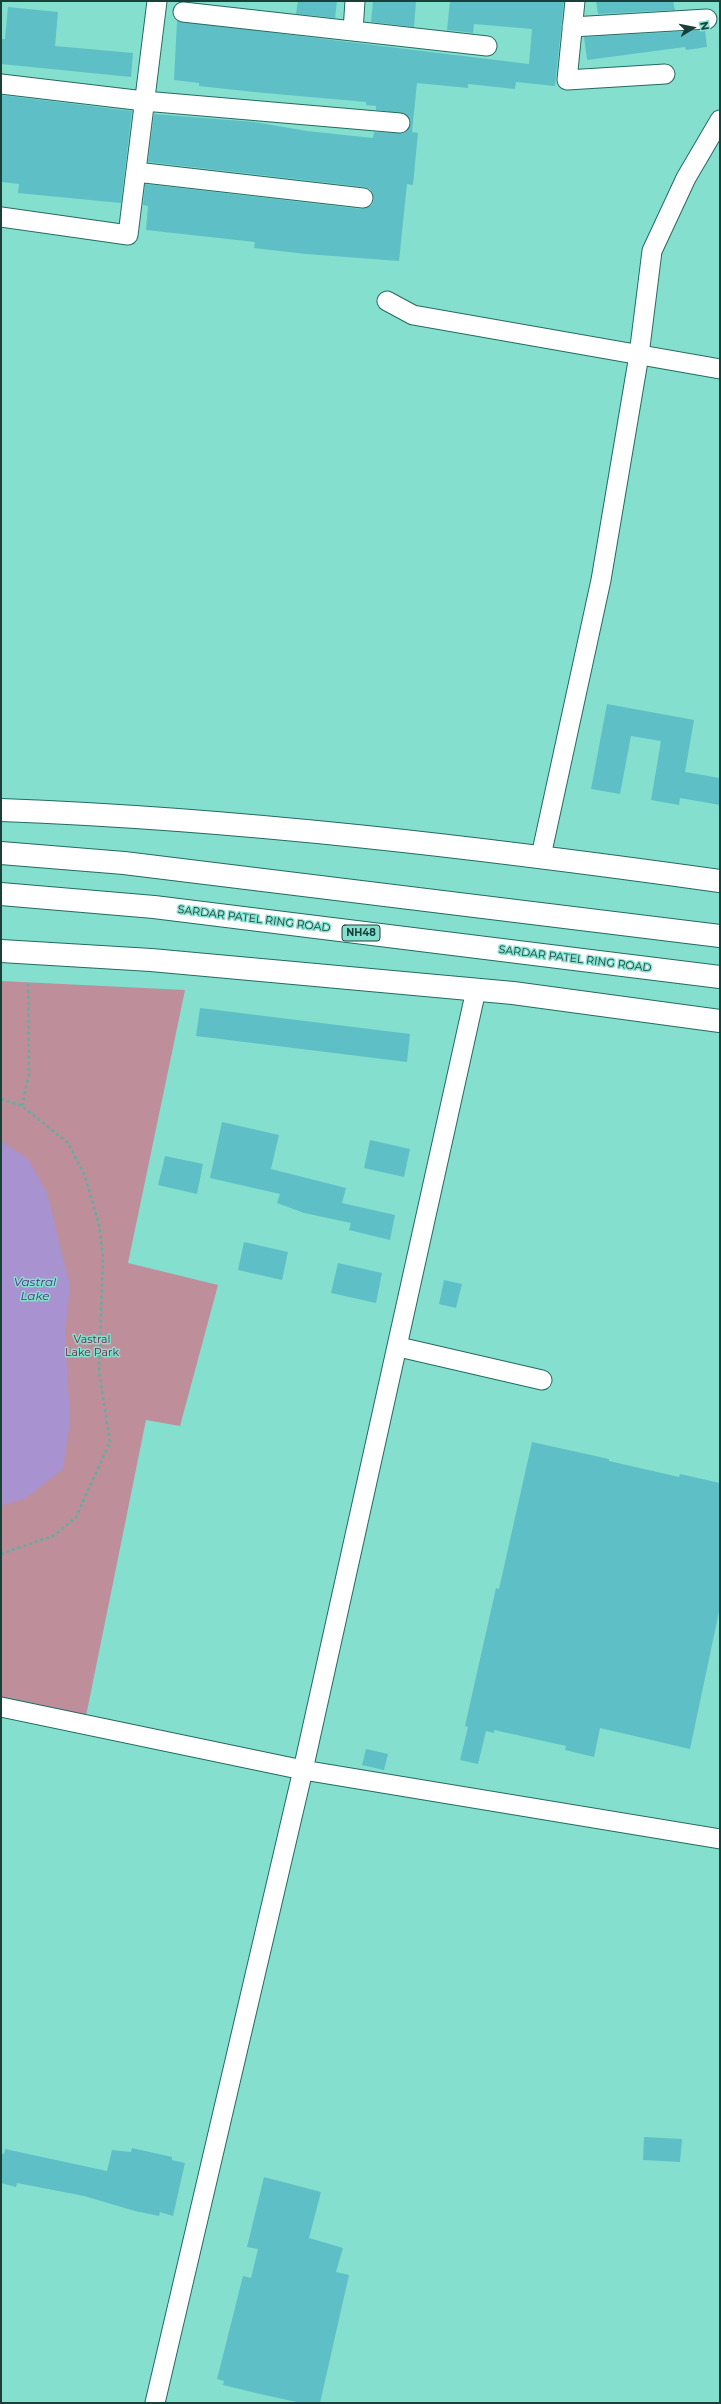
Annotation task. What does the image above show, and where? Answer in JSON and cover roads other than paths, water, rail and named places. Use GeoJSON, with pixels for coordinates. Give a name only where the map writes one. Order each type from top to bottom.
{"type":"FeatureCollection","features":[{"type":"Feature","properties":{"kind":"main road"},"geometry":{"type":"LineString","coordinates":[[1,810],[124,815],[541,856],[720,881]]}},
{"type":"Feature","properties":{"kind":"main road"},"geometry":{"type":"LineString","coordinates":[[1,853],[132,864],[720,936]]}},
{"type":"Feature","properties":{"kind":"main road","name":"SARDAR PATEL RING ROAD"},"geometry":{"type":"LineString","coordinates":[[1,894],[154,907],[720,977]]}},
{"type":"Feature","properties":{"kind":"main road"},"geometry":{"type":"LineString","coordinates":[[1,951],[151,960],[476,990],[720,1021]]}},
{"type":"Feature","properties":{"kind":"street"},"geometry":{"type":"LineString","coordinates":[[1,217],[128,235],[157,1]]}},
{"type":"Feature","properties":{"kind":"street"},"geometry":{"type":"LineString","coordinates":[[353,31],[355,1]]}},
{"type":"Feature","properties":{"kind":"street"},"geometry":{"type":"LineString","coordinates":[[575,1],[567,80],[665,74]]}},
{"type":"Feature","properties":{"kind":"street"},"geometry":{"type":"LineString","coordinates":[[183,12],[487,46]]}},
{"type":"Feature","properties":{"kind":"street"},"geometry":{"type":"LineString","coordinates":[[572,27],[707,19]]}},
{"type":"Feature","properties":{"kind":"street"},"geometry":{"type":"LineString","coordinates":[[1,84],[144,101],[400,123]]}},
{"type":"Feature","properties":{"kind":"street"},"geometry":{"type":"LineString","coordinates":[[541,856],[601,580],[639,355],[652,251],[686,178],[720,122]]}},
{"type":"Feature","properties":{"kind":"street"},"geometry":{"type":"LineString","coordinates":[[136,172],[363,198]]}},
{"type":"Feature","properties":{"kind":"street"},"geometry":{"type":"LineString","coordinates":[[386,301],[413,316],[720,369]]}},
{"type":"Feature","properties":{"kind":"street"},"geometry":{"type":"LineString","coordinates":[[155,2403],[303,1770],[476,990]]}},
{"type":"Feature","properties":{"kind":"street"},"geometry":{"type":"LineString","coordinates":[[398,1347],[542,1380]]}},
{"type":"Feature","properties":{"kind":"street"},"geometry":{"type":"LineString","coordinates":[[1,1708],[303,1770],[720,1839]]}},
{"type":"Feature","properties":{"kind":"water","name":"Vastral Lake"},"geometry":{"type":"Polygon","coordinates":[[[1,1141],[28,1159],[47,1193],[70,1286],[65,1332],[70,1422],[63,1469],[26,1498],[1,1506],[1,1141]]]}},
{"type":"Feature","properties":{"kind":"park label","name":"Vastral Lake Park"},"geometry":{"type":"Point","coordinates":[92,1346]}}]}
